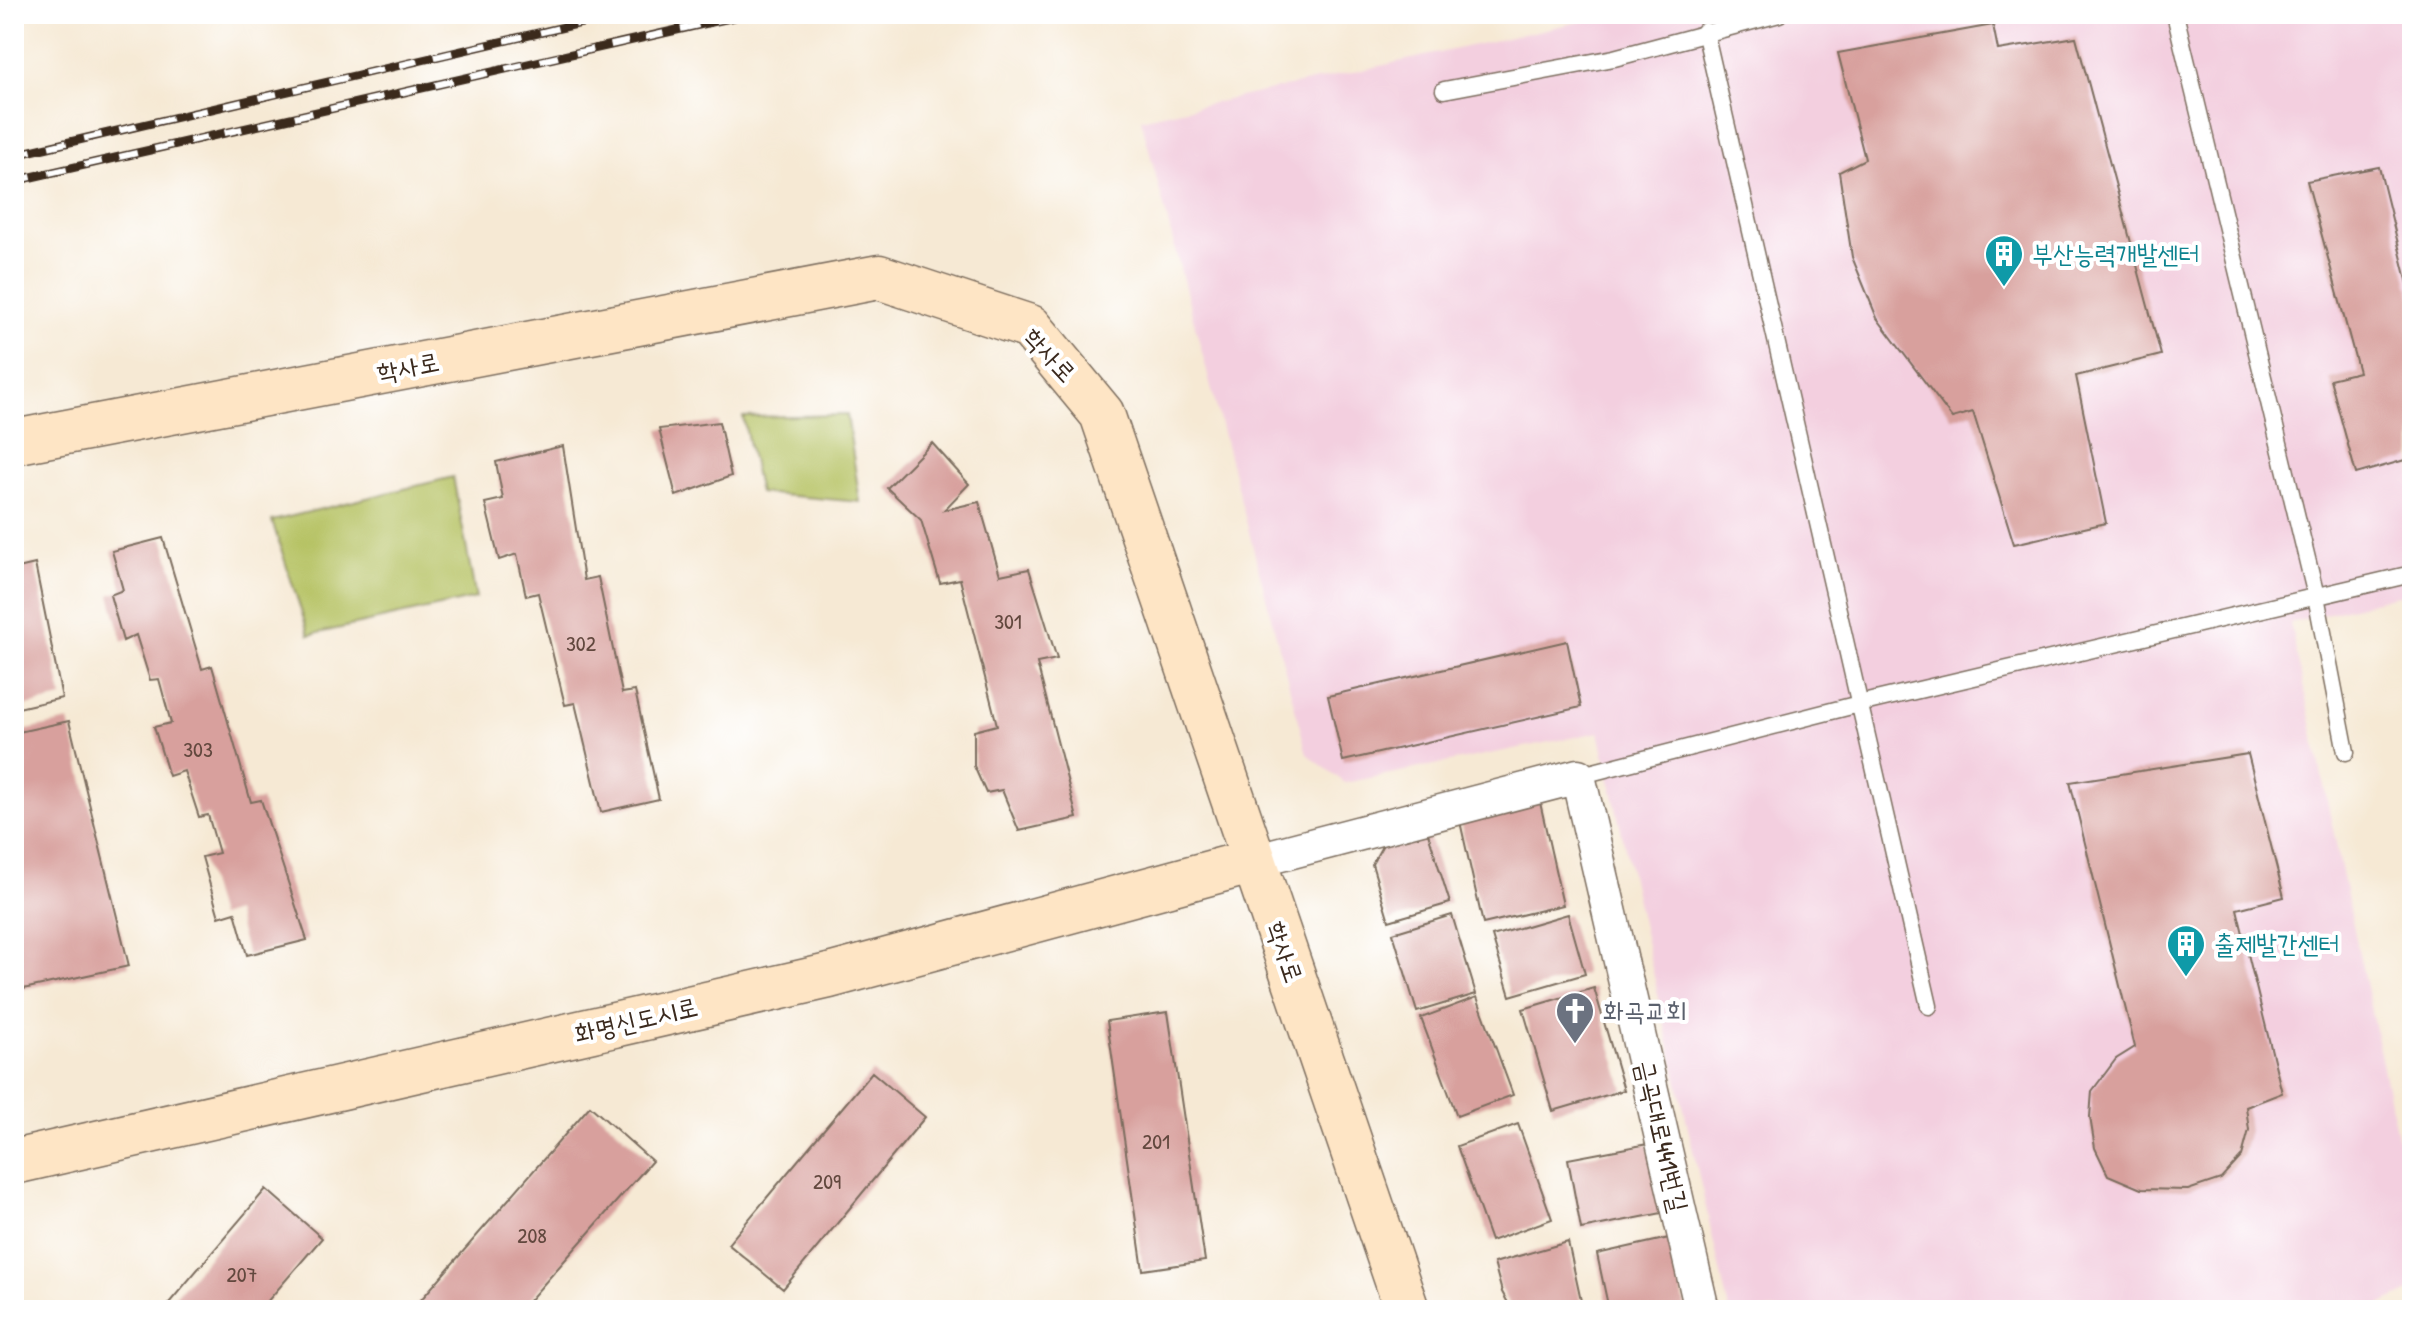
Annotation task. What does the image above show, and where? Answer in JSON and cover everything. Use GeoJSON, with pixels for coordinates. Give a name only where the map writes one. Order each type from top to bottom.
{"type":"FeatureCollection","features":[{"type":"Feature","properties":{"kind":"main road","name":"학사로"},"geometry":{"type":"LineString","coordinates":[[14,442],[879,277],[1030,327],[1102,414],[1407,1310]]}},
{"type":"Feature","properties":{"kind":"main road","name":"화명신도시로"},"geometry":{"type":"LineString","coordinates":[[14,1162],[829,976],[1254,861]]}},
{"type":"Feature","properties":{"kind":"street"},"geometry":{"type":"LineString","coordinates":[[1254,861],[1578,776]]}},
{"type":"Feature","properties":{"kind":"street","name":"금곡대로441번길"},"geometry":{"type":"LineString","coordinates":[[1578,776],[1702,1310]]}},
{"type":"Feature","properties":{"kind":"lane"},"geometry":{"type":"LineString","coordinates":[[1444,90],[1614,58],[1705,31],[1779,14]]}},
{"type":"Feature","properties":{"kind":"lane"},"geometry":{"type":"LineString","coordinates":[[2175,14],[2316,596],[2346,752]]}},
{"type":"Feature","properties":{"kind":"lane"},"geometry":{"type":"LineString","coordinates":[[1705,31],[1929,1006]]}},
{"type":"Feature","properties":{"kind":"lane"},"geometry":{"type":"LineString","coordinates":[[1578,776],[1859,704],[2403,576]]}},
{"type":"Feature","properties":{"kind":"shaded area"},"geometry":{"type":"Polygon","coordinates":[[[1614,14],[2412,14],[2412,592],[2290,623],[2412,1207],[2412,1290],[2369,1310],[1729,1310],[1599,732],[1345,783],[1307,754],[1141,119],[1614,14]]]}},
{"type":"Feature","properties":{"kind":"green space"},"geometry":{"type":"Polygon","coordinates":[[[847,415],[860,502],[759,493],[743,417],[847,415]]]}},
{"type":"Feature","properties":{"kind":"green space"},"geometry":{"type":"Polygon","coordinates":[[[453,477],[476,598],[309,635],[272,521],[453,477]]]}},
{"type":"Feature","properties":{"kind":"building","name":"부산능력개발센터"},"geometry":{"type":"Polygon","coordinates":[[[1993,25],[1998,50],[2076,37],[2161,355],[2076,376],[2106,523],[2014,544],[1973,412],[1952,418],[1877,318],[1852,257],[1839,172],[1865,159],[1838,53],[1993,25]]]}},
{"type":"Feature","properties":{"kind":"building"},"geometry":{"type":"Polygon","coordinates":[[[2379,167],[2412,300],[2412,458],[2356,474],[2330,379],[2359,372],[2307,181],[2379,167]]]}},
{"type":"Feature","properties":{"kind":"building"},"geometry":{"type":"Polygon","coordinates":[[[719,422],[731,476],[676,496],[659,429],[719,422]]]}},
{"type":"Feature","properties":{"kind":"building"},"geometry":{"type":"Polygon","coordinates":[[[932,443],[969,484],[944,510],[979,502],[1000,575],[1029,569],[1057,659],[1037,663],[1077,818],[1019,831],[1002,790],[986,793],[974,766],[974,731],[997,725],[960,579],[940,583],[921,520],[887,488],[932,443]]]}},
{"type":"Feature","properties":{"kind":"building"},"geometry":{"type":"Polygon","coordinates":[[[563,446],[584,580],[598,577],[622,693],[635,691],[659,799],[601,812],[575,703],[565,705],[538,593],[526,596],[517,554],[499,560],[485,503],[503,499],[496,462],[563,446]]]}},
{"type":"Feature","properties":{"kind":"building"},"geometry":{"type":"Polygon","coordinates":[[[163,538],[202,669],[212,666],[251,802],[261,800],[307,940],[247,955],[235,912],[219,917],[202,857],[219,853],[208,815],[199,817],[184,771],[169,776],[154,727],[171,723],[159,679],[150,680],[136,635],[123,641],[110,595],[123,590],[112,551],[163,538]]]}},
{"type":"Feature","properties":{"kind":"building"},"geometry":{"type":"Polygon","coordinates":[[[35,564],[62,698],[14,709],[14,569],[35,564]]]}},
{"type":"Feature","properties":{"kind":"building"},"geometry":{"type":"Polygon","coordinates":[[[1567,641],[1581,707],[1343,761],[1328,696],[1567,641]]]}},
{"type":"Feature","properties":{"kind":"building"},"geometry":{"type":"Polygon","coordinates":[[[69,721],[129,966],[14,991],[14,733],[69,721]]]}},
{"type":"Feature","properties":{"kind":"building","name":"출제발간센터"},"geometry":{"type":"Polygon","coordinates":[[[2248,754],[2284,897],[2237,909],[2282,1093],[2246,1107],[2249,1130],[2242,1156],[2221,1179],[2188,1190],[2141,1189],[2108,1175],[2095,1148],[2090,1117],[2092,1091],[2116,1059],[2135,1047],[2070,782],[2248,754]]]}},
{"type":"Feature","properties":{"kind":"building"},"geometry":{"type":"Polygon","coordinates":[[[1539,798],[1563,905],[1483,924],[1459,817],[1539,798]]]}},
{"type":"Feature","properties":{"kind":"building"},"geometry":{"type":"Polygon","coordinates":[[[1428,833],[1450,903],[1389,921],[1372,864],[1385,841],[1428,833]]]}},
{"type":"Feature","properties":{"kind":"building"},"geometry":{"type":"Polygon","coordinates":[[[1568,914],[1585,974],[1510,996],[1492,936],[1568,914]]]}},
{"type":"Feature","properties":{"kind":"building"},"geometry":{"type":"Polygon","coordinates":[[[1452,915],[1476,994],[1417,1012],[1393,933],[1452,915]]]}},
{"type":"Feature","properties":{"kind":"building"},"geometry":{"type":"Polygon","coordinates":[[[1594,988],[1624,1090],[1553,1111],[1523,1009],[1594,988]]]}},
{"type":"Feature","properties":{"kind":"building"},"geometry":{"type":"Polygon","coordinates":[[[1477,997],[1513,1095],[1457,1116],[1421,1018],[1477,997]]]}},
{"type":"Feature","properties":{"kind":"building"},"geometry":{"type":"Polygon","coordinates":[[[1168,1012],[1205,1261],[1143,1270],[1107,1021],[1168,1012]]]}},
{"type":"Feature","properties":{"kind":"building"},"geometry":{"type":"Polygon","coordinates":[[[872,1072],[925,1117],[783,1289],[728,1244],[872,1072]]]}},
{"type":"Feature","properties":{"kind":"building"},"geometry":{"type":"Polygon","coordinates":[[[590,1106],[652,1161],[521,1310],[412,1310],[590,1106]]]}},
{"type":"Feature","properties":{"kind":"building"},"geometry":{"type":"Polygon","coordinates":[[[1518,1124],[1552,1219],[1491,1241],[1457,1146],[1518,1124]]]}},
{"type":"Feature","properties":{"kind":"building"},"geometry":{"type":"Polygon","coordinates":[[[1648,1144],[1662,1213],[1581,1229],[1568,1159],[1648,1144]]]}},
{"type":"Feature","properties":{"kind":"building"},"geometry":{"type":"Polygon","coordinates":[[[266,1189],[322,1238],[260,1310],[163,1310],[266,1189]]]}},
{"type":"Feature","properties":{"kind":"building"},"geometry":{"type":"Polygon","coordinates":[[[1669,1238],[1686,1310],[1609,1310],[1597,1254],[1669,1238]]]}},
{"type":"Feature","properties":{"kind":"building"},"geometry":{"type":"Polygon","coordinates":[[[1568,1242],[1583,1310],[1512,1310],[1502,1292],[1494,1263],[1568,1242]]]}},
{"type":"Feature","properties":{"kind":"railway"},"geometry":{"type":"LineString","coordinates":[[14,155],[620,14]]}},
{"type":"Feature","properties":{"kind":"railway"},"geometry":{"type":"LineString","coordinates":[[14,181],[747,14]]}},
{"type":"Feature","properties":{"kind":"place","name":"부산능력개발센터"},"geometry":{"type":"Point","coordinates":[2004,288]}},
{"type":"Feature","properties":{"kind":"place","name":"출제발간센터"},"geometry":{"type":"Point","coordinates":[2186,978]}},
{"type":"Feature","properties":{"kind":"place","name":"화곡교회"},"geometry":{"type":"Point","coordinates":[1575,1045]}}]}
